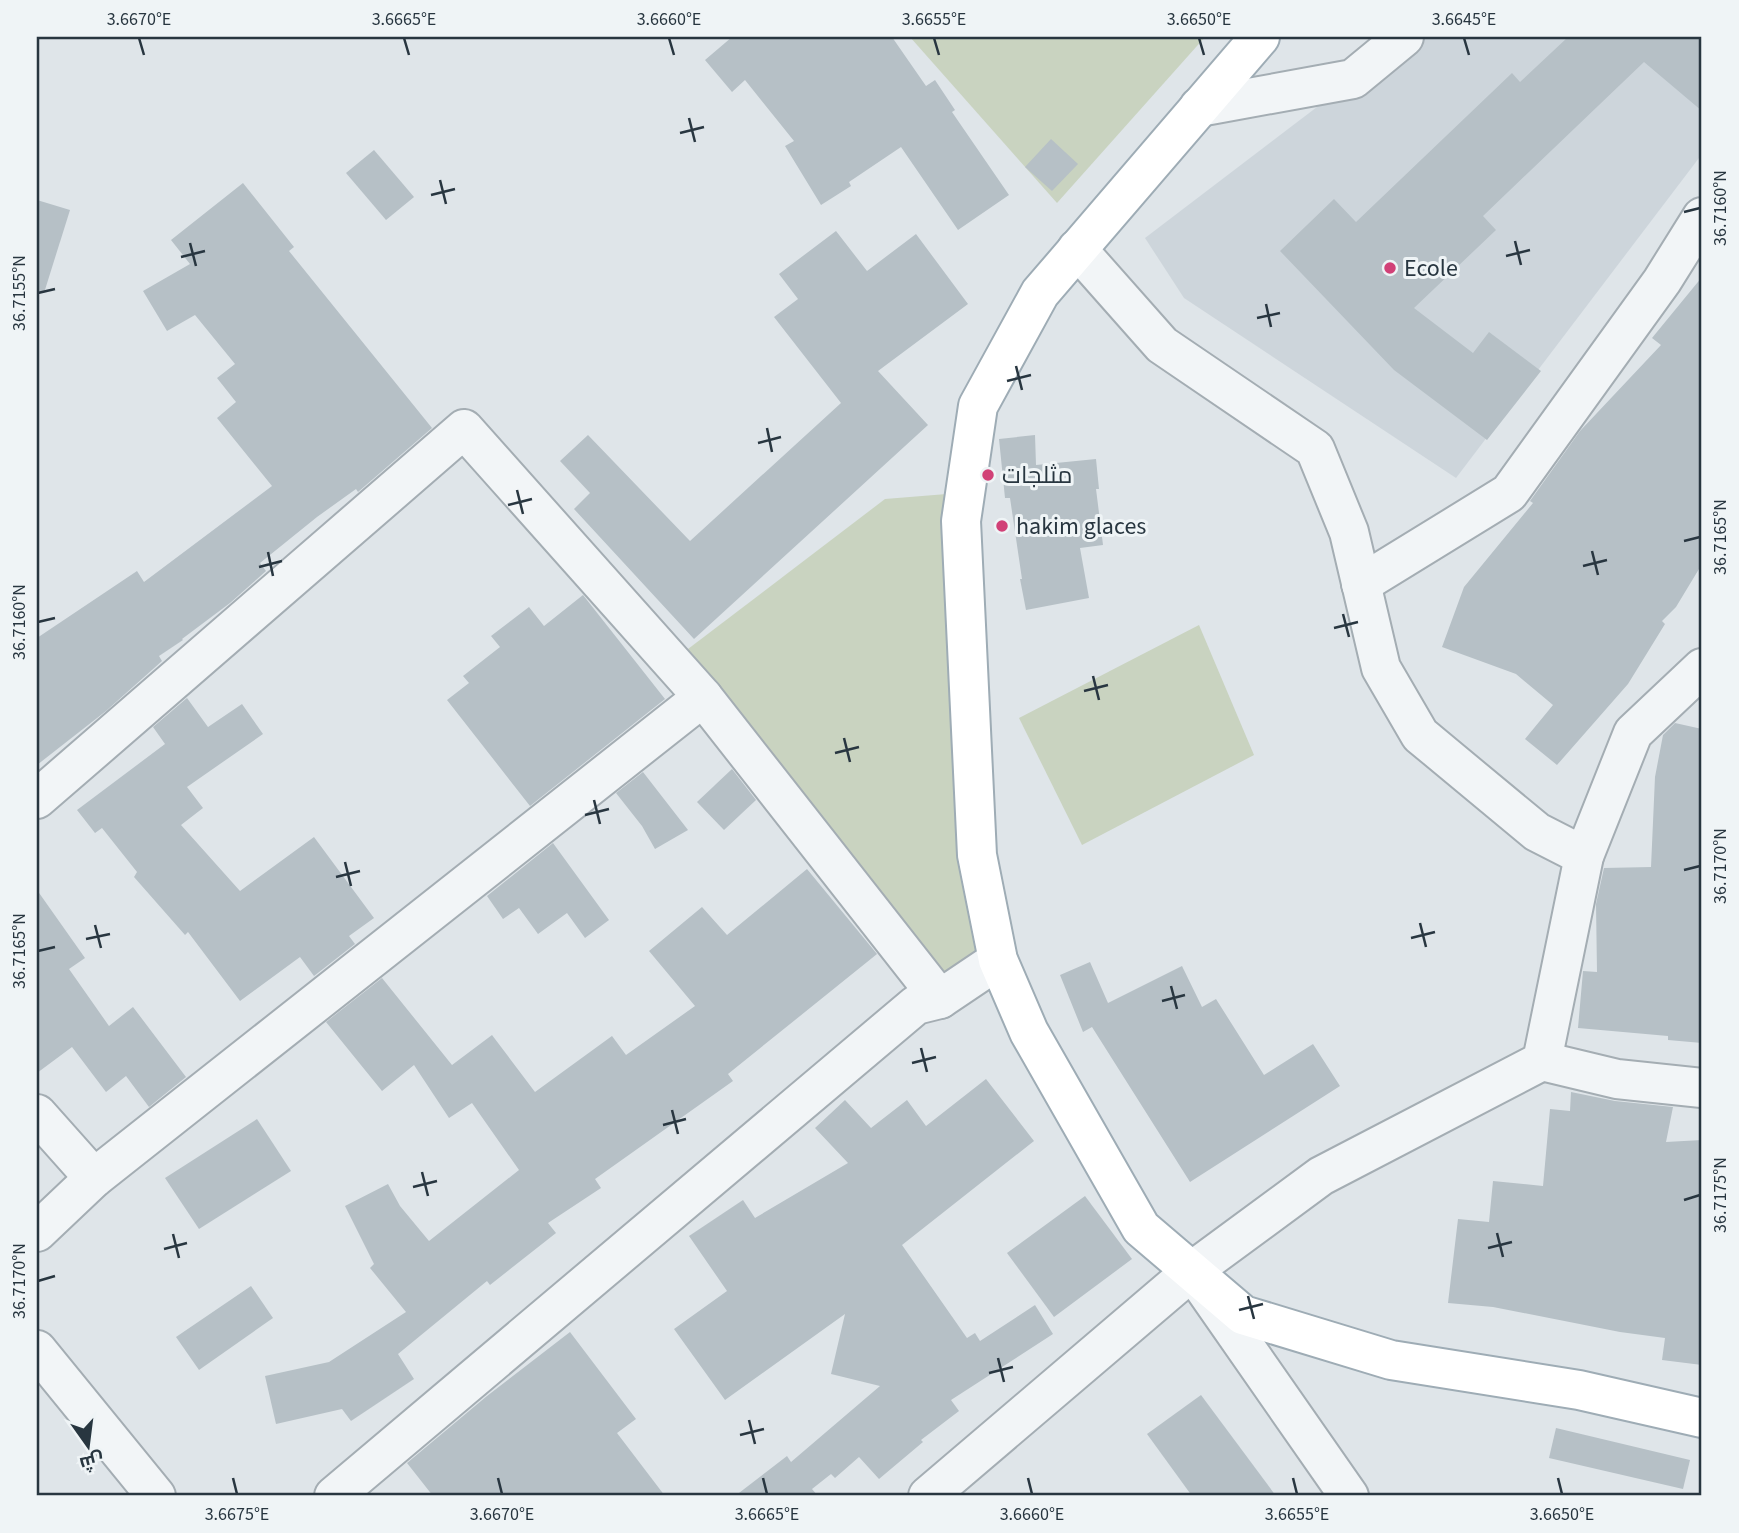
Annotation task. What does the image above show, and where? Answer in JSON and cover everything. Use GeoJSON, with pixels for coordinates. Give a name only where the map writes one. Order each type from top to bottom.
{"type":"FeatureCollection","features":[{"type":"Feature","properties":{"kind":"main road"},"geometry":{"type":"LineString","coordinates":[[1260,37],[1040,293],[978,406],[961,521],[977,855],[998,960],[1028,1032],[1142,1228],[1243,1315],[1391,1360],[1579,1390],[1702,1418]]}},
{"type":"Feature","properties":{"kind":"street"},"geometry":{"type":"LineString","coordinates":[[1199,107],[1353,79],[1404,37]]}},
{"type":"Feature","properties":{"kind":"street"},"geometry":{"type":"LineString","coordinates":[[1362,584],[1509,493],[1662,281],[1702,217]]}},
{"type":"Feature","properties":{"kind":"street"},"geometry":{"type":"LineString","coordinates":[[1077,249],[1162,345],[1314,449],[1349,532],[1381,668],[1420,735],[1537,832],[1584,856]]}},
{"type":"Feature","properties":{"kind":"street"},"geometry":{"type":"LineString","coordinates":[[37,799],[464,429],[703,697],[940,999]]}},
{"type":"Feature","properties":{"kind":"street"},"geometry":{"type":"LineString","coordinates":[[1542,1061],[1584,856],[1633,733],[1702,668]]}},
{"type":"Feature","properties":{"kind":"street"},"geometry":{"type":"LineString","coordinates":[[37,1232],[94,1178],[703,697]]}},
{"type":"Feature","properties":{"kind":"street"},"geometry":{"type":"LineString","coordinates":[[359,1488],[916,1005],[940,999],[998,960]]}},
{"type":"Feature","properties":{"kind":"street"},"geometry":{"type":"LineString","coordinates":[[928,1496],[1192,1271],[1321,1176],[1542,1061],[1617,1079],[1702,1088]]}},
{"type":"Feature","properties":{"kind":"street"},"geometry":{"type":"LineString","coordinates":[[37,1114],[94,1178]]}},
{"type":"Feature","properties":{"kind":"street"},"geometry":{"type":"LineString","coordinates":[[1192,1271],[1349,1496]]}},
{"type":"Feature","properties":{"kind":"street"},"geometry":{"type":"LineString","coordinates":[[37,1350],[156,1496]]}},
{"type":"Feature","properties":{"kind":"shaded area","name":"Ecole"},"geometry":{"type":"Polygon","coordinates":[[[1409,37],[1702,37],[1702,154],[1456,478],[1184,298],[1145,238],[1409,37]]]}},
{"type":"Feature","properties":{"kind":"green space"},"geometry":{"type":"Polygon","coordinates":[[[910,37],[1205,37],[1057,203],[910,37]]]}},
{"type":"Feature","properties":{"kind":"green space"},"geometry":{"type":"Polygon","coordinates":[[[959,493],[998,960],[940,999],[688,649],[885,499],[959,493]]]}},
{"type":"Feature","properties":{"kind":"green space"},"geometry":{"type":"Polygon","coordinates":[[[1199,625],[1254,755],[1082,845],[1019,718],[1199,625]]]}},
{"type":"Feature","properties":{"kind":"building"},"geometry":{"type":"Polygon","coordinates":[[[732,37],[892,37],[926,86],[935,80],[955,110],[952,112],[1009,195],[958,230],[901,147],[849,182],[851,186],[821,205],[785,146],[794,141],[745,80],[732,92],[705,60],[732,37]]]}},
{"type":"Feature","properties":{"kind":"building"},"geometry":{"type":"Polygon","coordinates":[[[1568,37],[1702,37],[1702,111],[1644,62],[1483,216],[1496,230],[1414,308],[1473,353],[1489,332],[1541,371],[1487,440],[1394,370],[1280,251],[1334,199],[1356,222],[1512,73],[1520,82],[1568,37]]]}},
{"type":"Feature","properties":{"kind":"building"},"geometry":{"type":"Polygon","coordinates":[[[1051,139],[1078,164],[1052,191],[1025,167],[1051,139]]]}},
{"type":"Feature","properties":{"kind":"building"},"geometry":{"type":"Polygon","coordinates":[[[374,150],[414,197],[386,220],[346,173],[374,150]]]}},
{"type":"Feature","properties":{"kind":"building"},"geometry":{"type":"Polygon","coordinates":[[[243,183],[294,247],[289,251],[432,428],[358,492],[356,489],[317,517],[260,563],[266,571],[230,603],[159,656],[162,661],[106,711],[37,765],[37,638],[137,571],[144,582],[272,486],[217,418],[236,402],[217,378],[235,364],[195,315],[167,331],[143,291],[190,264],[171,240],[243,183]]]}},
{"type":"Feature","properties":{"kind":"building"},"geometry":{"type":"Polygon","coordinates":[[[37,200],[70,210],[44,293],[37,292],[37,200]]]}},
{"type":"Feature","properties":{"kind":"building"},"geometry":{"type":"Polygon","coordinates":[[[836,231],[867,271],[916,234],[968,304],[878,371],[928,425],[694,639],[574,509],[590,493],[560,461],[588,435],[690,541],[841,403],[774,317],[798,299],[779,274],[836,231]]]}},
{"type":"Feature","properties":{"kind":"building"},"geometry":{"type":"Polygon","coordinates":[[[1702,277],[1702,564],[1676,607],[1662,621],[1665,624],[1628,684],[1557,765],[1525,739],[1553,705],[1516,674],[1442,647],[1464,587],[1533,503],[1530,501],[1580,431],[1661,345],[1652,338],[1702,277]]]}},
{"type":"Feature","properties":{"kind":"building"},"geometry":{"type":"Polygon","coordinates":[[[1035,435],[1036,465],[1096,459],[1099,489],[1096,489],[1103,545],[1080,548],[1089,598],[1026,610],[1010,498],[1005,498],[999,439],[1035,435]]]}},
{"type":"Feature","properties":{"kind":"building"},"geometry":{"type":"Polygon","coordinates":[[[583,595],[665,699],[530,806],[447,700],[469,683],[463,676],[500,647],[491,636],[529,607],[544,626],[583,595]]]}},
{"type":"Feature","properties":{"kind":"building"},"geometry":{"type":"Polygon","coordinates":[[[187,698],[208,727],[242,704],[263,734],[187,787],[203,808],[181,825],[240,891],[314,837],[374,918],[349,936],[355,944],[314,976],[300,957],[240,1001],[188,932],[185,935],[134,877],[137,872],[102,828],[95,833],[77,810],[165,744],[153,727],[187,698]]]}},
{"type":"Feature","properties":{"kind":"building"},"geometry":{"type":"Polygon","coordinates":[[[1675,723],[1702,729],[1702,1043],[1668,1040],[1668,1036],[1578,1028],[1583,971],[1597,972],[1596,904],[1604,868],[1651,867],[1655,777],[1663,735],[1675,723]]]}},
{"type":"Feature","properties":{"kind":"building"},"geometry":{"type":"Polygon","coordinates":[[[732,769],[756,800],[724,830],[697,802],[732,769]]]}},
{"type":"Feature","properties":{"kind":"building"},"geometry":{"type":"Polygon","coordinates":[[[643,772],[688,830],[655,849],[642,826],[616,793],[643,772]]]}},
{"type":"Feature","properties":{"kind":"building"},"geometry":{"type":"Polygon","coordinates":[[[553,843],[609,920],[585,938],[567,913],[538,934],[519,908],[503,919],[487,896],[553,843]]]}},
{"type":"Feature","properties":{"kind":"building"},"geometry":{"type":"Polygon","coordinates":[[[807,869],[877,954],[728,1074],[733,1081],[595,1179],[601,1188],[548,1223],[556,1233],[490,1285],[487,1281],[398,1354],[414,1379],[351,1421],[342,1409],[276,1424],[265,1376],[329,1362],[406,1312],[370,1268],[374,1264],[345,1206],[388,1184],[400,1206],[429,1241],[519,1170],[472,1103],[449,1118],[414,1065],[382,1091],[326,1022],[382,978],[452,1065],[492,1035],[535,1092],[612,1036],[626,1055],[695,1006],[649,951],[702,907],[727,935],[807,869]]]}},
{"type":"Feature","properties":{"kind":"building"},"geometry":{"type":"Polygon","coordinates":[[[37,890],[85,958],[69,969],[109,1026],[133,1007],[186,1077],[149,1107],[126,1076],[106,1092],[72,1047],[37,1073],[37,890]]]}},
{"type":"Feature","properties":{"kind":"building"},"geometry":{"type":"Polygon","coordinates":[[[1090,962],[1108,1003],[1182,966],[1202,1007],[1216,999],[1264,1075],[1313,1044],[1340,1086],[1190,1182],[1092,1027],[1083,1032],[1060,975],[1090,962]]]}},
{"type":"Feature","properties":{"kind":"building"},"geometry":{"type":"Polygon","coordinates":[[[986,1079],[1034,1141],[902,1245],[967,1338],[975,1333],[980,1341],[1035,1305],[1053,1334],[951,1400],[959,1411],[921,1440],[923,1442],[879,1479],[859,1457],[835,1478],[831,1474],[812,1489],[818,1496],[735,1496],[787,1456],[791,1462],[880,1386],[831,1374],[845,1314],[725,1400],[674,1329],[727,1291],[689,1236],[743,1200],[755,1218],[848,1163],[815,1128],[845,1100],[871,1128],[907,1100],[926,1126],[986,1079]]]}},
{"type":"Feature","properties":{"kind":"building"},"geometry":{"type":"Polygon","coordinates":[[[1571,1092],[1615,1101],[1673,1107],[1666,1142],[1702,1140],[1702,1365],[1662,1360],[1665,1338],[1493,1307],[1448,1303],[1458,1219],[1489,1222],[1493,1181],[1543,1186],[1550,1109],[1570,1111],[1571,1092]]]}},
{"type":"Feature","properties":{"kind":"building"},"geometry":{"type":"Polygon","coordinates":[[[257,1119],[291,1171],[199,1229],[165,1178],[257,1119]]]}},
{"type":"Feature","properties":{"kind":"building"},"geometry":{"type":"Polygon","coordinates":[[[1085,1196],[1132,1259],[1054,1317],[1007,1253],[1085,1196]]]}},
{"type":"Feature","properties":{"kind":"building"},"geometry":{"type":"Polygon","coordinates":[[[251,1286],[273,1318],[199,1370],[176,1337],[251,1286]]]}},
{"type":"Feature","properties":{"kind":"building"},"geometry":{"type":"Polygon","coordinates":[[[570,1332],[636,1419],[617,1433],[665,1496],[433,1496],[407,1463],[487,1396],[570,1332]]]}},
{"type":"Feature","properties":{"kind":"building"},"geometry":{"type":"Polygon","coordinates":[[[1201,1395],[1276,1496],[1192,1496],[1147,1434],[1201,1395]]]}},
{"type":"Feature","properties":{"kind":"building"},"geometry":{"type":"Polygon","coordinates":[[[1556,1428],[1690,1460],[1683,1489],[1549,1458],[1556,1428]]]}},
{"type":"Feature","properties":{"kind":"place","name":"Ecole"},"geometry":{"type":"Point","coordinates":[1390,268]}},
{"type":"Feature","properties":{"kind":"place","name":"مثلجات"},"geometry":{"type":"Point","coordinates":[988,475]}},
{"type":"Feature","properties":{"kind":"place","name":"hakim glaces"},"geometry":{"type":"Point","coordinates":[1002,526]}}]}
